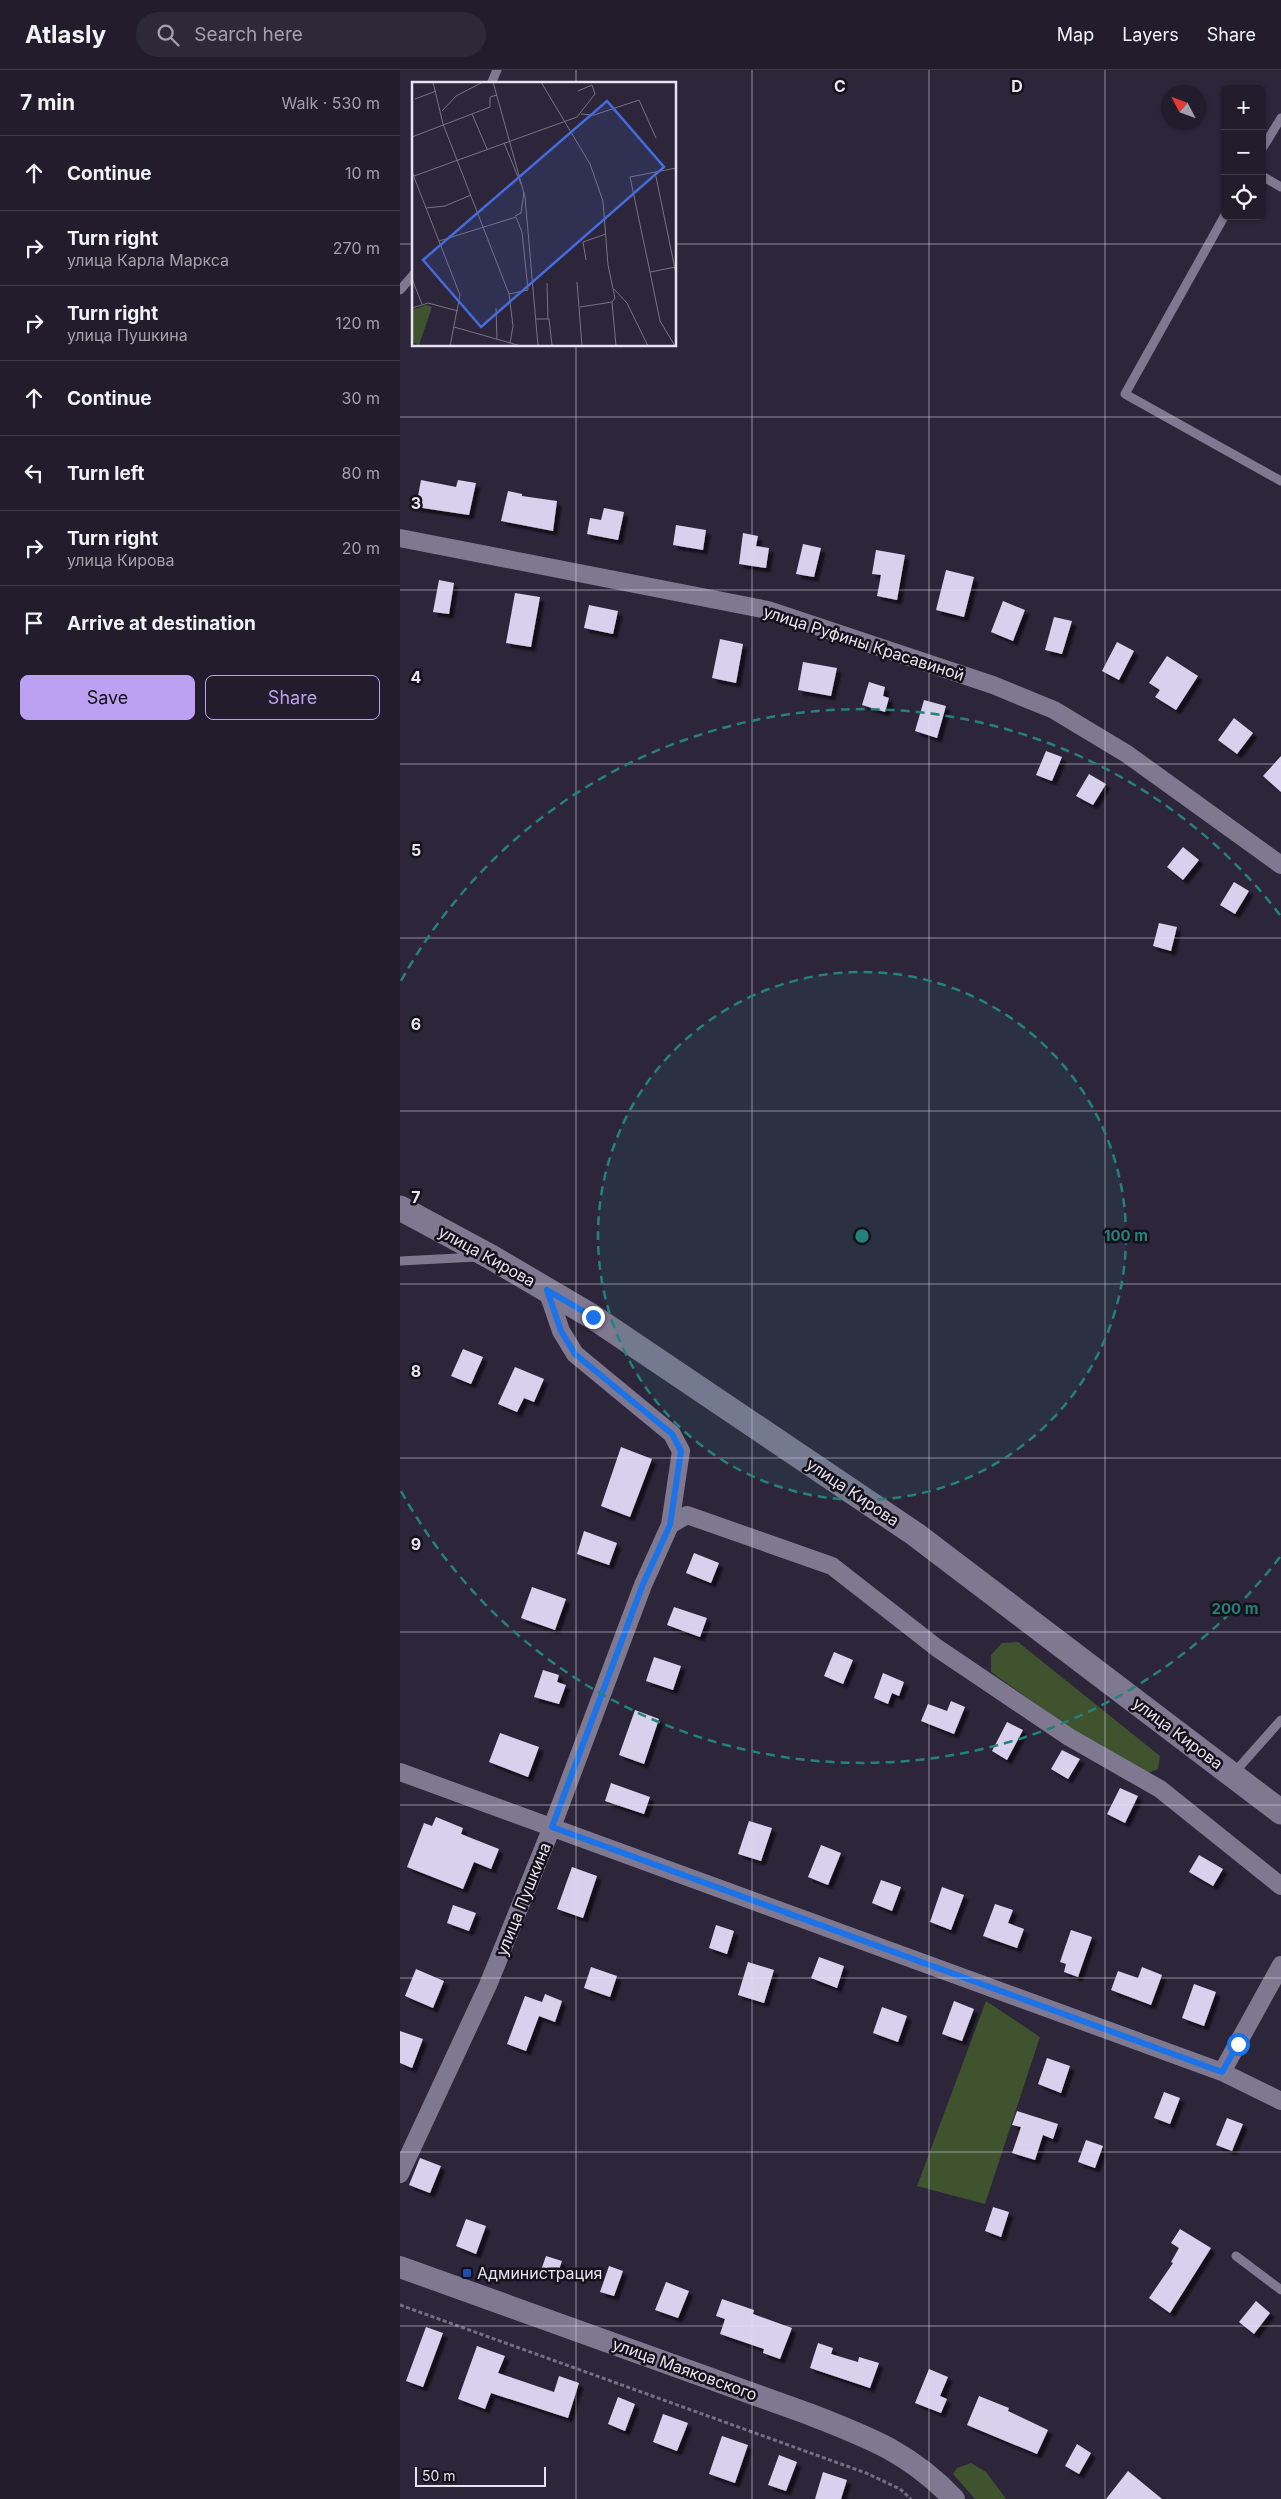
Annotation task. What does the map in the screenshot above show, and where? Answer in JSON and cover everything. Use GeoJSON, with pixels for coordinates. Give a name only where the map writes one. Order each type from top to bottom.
{"type":"FeatureCollection","features":[{"type":"Feature","properties":{"kind":"main road","name":"улица Кирова"},"geometry":{"type":"LineString","coordinates":[[400,1208],[490,1257],[593,1317],[915,1534],[1281,1812]]}},
{"type":"Feature","properties":{"kind":"street","name":"улица Руфины Красавиной"},"geometry":{"type":"LineString","coordinates":[[400,538],[768,610],[993,685],[1054,710],[1128,754],[1281,865]]}},
{"type":"Feature","properties":{"kind":"street","name":"улица Пушкина"},"geometry":{"type":"LineString","coordinates":[[400,2174],[488,1984],[552,1827],[643,1584],[670,1525],[681,1451],[672,1434],[575,1354],[561,1331],[547,1290]]}},
{"type":"Feature","properties":{"kind":"street"},"geometry":{"type":"LineString","coordinates":[[670,1525],[687,1514],[832,1566],[937,1648],[1068,1737],[1160,1789],[1281,1886]]}},
{"type":"Feature","properties":{"kind":"street"},"geometry":{"type":"LineString","coordinates":[[400,1772],[1222,2072],[1281,2101]]}},
{"type":"Feature","properties":{"kind":"street"},"geometry":{"type":"LineString","coordinates":[[1222,2072],[1281,1965]]}},
{"type":"Feature","properties":{"kind":"street","name":"улица Маяковского"},"geometry":{"type":"LineString","coordinates":[[400,2267],[809,2414],[875,2441],[898,2452],[920,2467],[954,2499]]}},
{"type":"Feature","properties":{"kind":"lane"},"geometry":{"type":"LineString","coordinates":[[492,82],[497,70]]}},
{"type":"Feature","properties":{"kind":"lane"},"geometry":{"type":"LineString","coordinates":[[1266,142],[1281,118]]}},
{"type":"Feature","properties":{"kind":"lane"},"geometry":{"type":"LineString","coordinates":[[1266,178],[1281,187]]}},
{"type":"Feature","properties":{"kind":"lane"},"geometry":{"type":"LineString","coordinates":[[1222,220],[1125,394],[1281,481]]}},
{"type":"Feature","properties":{"kind":"lane"},"geometry":{"type":"LineString","coordinates":[[400,290],[412,276]]}},
{"type":"Feature","properties":{"kind":"lane"},"geometry":{"type":"LineString","coordinates":[[400,1261],[490,1257]]}},
{"type":"Feature","properties":{"kind":"lane"},"geometry":{"type":"LineString","coordinates":[[1233,1775],[1281,1720]]}},
{"type":"Feature","properties":{"kind":"lane"},"geometry":{"type":"LineString","coordinates":[[1236,2256],[1281,2290]]}},
{"type":"Feature","properties":{"kind":"path"},"geometry":{"type":"LineString","coordinates":[[400,2305],[866,2474],[900,2489],[912,2499]]}},
{"type":"Feature","properties":{"kind":"green space"},"geometry":{"type":"Polygon","coordinates":[[[1018,1642],[1160,1756],[1158,1769],[1148,1773],[1074,1731],[991,1672],[991,1655],[1002,1643],[1018,1642]]]}},
{"type":"Feature","properties":{"kind":"green space"},"geometry":{"type":"Polygon","coordinates":[[[986,2001],[1040,2037],[985,2204],[917,2186],[986,2001]]]}},
{"type":"Feature","properties":{"kind":"green space"},"geometry":{"type":"Polygon","coordinates":[[[971,2463],[986,2472],[1006,2499],[975,2499],[953,2474],[957,2468],[971,2463]]]}},
{"type":"Feature","properties":{"kind":"building"},"geometry":{"type":"Polygon","coordinates":[[[421,480],[456,487],[458,480],[476,483],[469,515],[416,507],[421,480]]]}},
{"type":"Feature","properties":{"kind":"building"},"geometry":{"type":"Polygon","coordinates":[[[508,491],[522,494],[522,496],[557,501],[553,531],[501,521],[508,491]]]}},
{"type":"Feature","properties":{"kind":"building"},"geometry":{"type":"Polygon","coordinates":[[[604,508],[624,512],[618,540],[587,534],[590,518],[601,520],[604,508]]]}},
{"type":"Feature","properties":{"kind":"building"},"geometry":{"type":"Polygon","coordinates":[[[676,525],[706,530],[703,550],[673,545],[676,525]]]}},
{"type":"Feature","properties":{"kind":"building"},"geometry":{"type":"Polygon","coordinates":[[[743,533],[758,536],[756,546],[769,548],[766,568],[739,564],[743,533]]]}},
{"type":"Feature","properties":{"kind":"building"},"geometry":{"type":"Polygon","coordinates":[[[803,544],[821,548],[814,577],[796,574],[803,544]]]}},
{"type":"Feature","properties":{"kind":"building"},"geometry":{"type":"Polygon","coordinates":[[[876,550],[905,555],[897,600],[877,596],[881,575],[872,574],[876,550]]]}},
{"type":"Feature","properties":{"kind":"building"},"geometry":{"type":"Polygon","coordinates":[[[946,570],[974,577],[964,617],[936,610],[946,570]]]}},
{"type":"Feature","properties":{"kind":"building"},"geometry":{"type":"Polygon","coordinates":[[[439,580],[454,583],[449,614],[433,612],[439,580]]]}},
{"type":"Feature","properties":{"kind":"building"},"geometry":{"type":"Polygon","coordinates":[[[515,593],[540,597],[531,647],[506,643],[515,593]]]}},
{"type":"Feature","properties":{"kind":"building"},"geometry":{"type":"Polygon","coordinates":[[[1003,601],[1025,610],[1013,641],[991,632],[1003,601]]]}},
{"type":"Feature","properties":{"kind":"building"},"geometry":{"type":"Polygon","coordinates":[[[589,605],[618,611],[613,634],[584,628],[589,605]]]}},
{"type":"Feature","properties":{"kind":"building"},"geometry":{"type":"Polygon","coordinates":[[[1054,617],[1072,621],[1062,654],[1045,650],[1054,617]]]}},
{"type":"Feature","properties":{"kind":"building"},"geometry":{"type":"Polygon","coordinates":[[[720,639],[743,644],[736,683],[712,678],[720,639]]]}},
{"type":"Feature","properties":{"kind":"building"},"geometry":{"type":"Polygon","coordinates":[[[1117,642],[1134,651],[1119,680],[1102,671],[1117,642]]]}},
{"type":"Feature","properties":{"kind":"building"},"geometry":{"type":"Polygon","coordinates":[[[1167,656],[1198,676],[1176,710],[1155,697],[1160,690],[1149,683],[1167,656]]]}},
{"type":"Feature","properties":{"kind":"building"},"geometry":{"type":"Polygon","coordinates":[[[803,662],[837,668],[831,696],[798,690],[803,662]]]}},
{"type":"Feature","properties":{"kind":"building"},"geometry":{"type":"Polygon","coordinates":[[[869,682],[885,687],[883,696],[889,698],[885,712],[862,705],[869,682]]]}},
{"type":"Feature","properties":{"kind":"building"},"geometry":{"type":"Polygon","coordinates":[[[924,700],[946,706],[937,738],[915,731],[924,700]]]}},
{"type":"Feature","properties":{"kind":"building"},"geometry":{"type":"Polygon","coordinates":[[[1234,718],[1253,733],[1237,754],[1218,740],[1234,718]]]}},
{"type":"Feature","properties":{"kind":"building"},"geometry":{"type":"Polygon","coordinates":[[[1046,751],[1062,757],[1052,781],[1036,775],[1046,751]]]}},
{"type":"Feature","properties":{"kind":"building"},"geometry":{"type":"Polygon","coordinates":[[[1281,756],[1281,792],[1263,776],[1281,756]]]}},
{"type":"Feature","properties":{"kind":"building"},"geometry":{"type":"Polygon","coordinates":[[[1089,774],[1106,784],[1093,805],[1076,796],[1089,774]]]}},
{"type":"Feature","properties":{"kind":"building"},"geometry":{"type":"Polygon","coordinates":[[[1183,847],[1199,860],[1183,880],[1167,867],[1183,847]]]}},
{"type":"Feature","properties":{"kind":"building"},"geometry":{"type":"Polygon","coordinates":[[[1234,882],[1249,891],[1235,914],[1220,905],[1234,882]]]}},
{"type":"Feature","properties":{"kind":"building"},"geometry":{"type":"Polygon","coordinates":[[[1159,923],[1177,927],[1171,951],[1153,946],[1159,923]]]}},
{"type":"Feature","properties":{"kind":"building"},"geometry":{"type":"Polygon","coordinates":[[[463,1349],[483,1357],[471,1384],[451,1376],[463,1349]]]}},
{"type":"Feature","properties":{"kind":"building"},"geometry":{"type":"Polygon","coordinates":[[[515,1367],[544,1379],[534,1402],[524,1398],[517,1412],[498,1404],[515,1367]]]}},
{"type":"Feature","properties":{"kind":"building"},"geometry":{"type":"Polygon","coordinates":[[[621,1447],[652,1459],[630,1517],[601,1506],[621,1447]]]}},
{"type":"Feature","properties":{"kind":"building"},"geometry":{"type":"Polygon","coordinates":[[[584,1531],[617,1543],[609,1565],[577,1554],[584,1531]]]}},
{"type":"Feature","properties":{"kind":"building"},"geometry":{"type":"Polygon","coordinates":[[[694,1553],[719,1563],[711,1583],[686,1573],[694,1553]]]}},
{"type":"Feature","properties":{"kind":"building"},"geometry":{"type":"Polygon","coordinates":[[[532,1587],[566,1599],[555,1630],[521,1618],[532,1587]]]}},
{"type":"Feature","properties":{"kind":"building"},"geometry":{"type":"Polygon","coordinates":[[[674,1607],[707,1618],[700,1637],[667,1625],[674,1607]]]}},
{"type":"Feature","properties":{"kind":"building"},"geometry":{"type":"Polygon","coordinates":[[[834,1652],[853,1660],[843,1684],[824,1676],[834,1652]]]}},
{"type":"Feature","properties":{"kind":"building"},"geometry":{"type":"Polygon","coordinates":[[[654,1657],[681,1666],[673,1690],[646,1681],[654,1657]]]}},
{"type":"Feature","properties":{"kind":"building"},"geometry":{"type":"Polygon","coordinates":[[[543,1670],[559,1675],[557,1682],[566,1685],[559,1704],[534,1697],[543,1670]]]}},
{"type":"Feature","properties":{"kind":"building"},"geometry":{"type":"Polygon","coordinates":[[[883,1673],[904,1682],[899,1696],[892,1693],[888,1704],[874,1698],[883,1673]]]}},
{"type":"Feature","properties":{"kind":"building"},"geometry":{"type":"Polygon","coordinates":[[[951,1701],[965,1707],[954,1734],[921,1721],[928,1704],[947,1711],[951,1701]]]}},
{"type":"Feature","properties":{"kind":"building"},"geometry":{"type":"Polygon","coordinates":[[[635,1710],[659,1719],[644,1764],[619,1755],[635,1710]]]}},
{"type":"Feature","properties":{"kind":"building"},"geometry":{"type":"Polygon","coordinates":[[[1007,1722],[1023,1730],[1007,1760],[992,1751],[1007,1722]]]}},
{"type":"Feature","properties":{"kind":"building"},"geometry":{"type":"Polygon","coordinates":[[[500,1733],[539,1747],[528,1777],[489,1762],[500,1733]]]}},
{"type":"Feature","properties":{"kind":"building"},"geometry":{"type":"Polygon","coordinates":[[[1062,1750],[1080,1759],[1068,1779],[1051,1769],[1062,1750]]]}},
{"type":"Feature","properties":{"kind":"building"},"geometry":{"type":"Polygon","coordinates":[[[611,1783],[650,1797],[644,1814],[605,1801],[611,1783]]]}},
{"type":"Feature","properties":{"kind":"building"},"geometry":{"type":"Polygon","coordinates":[[[1120,1788],[1138,1796],[1125,1823],[1107,1814],[1120,1788]]]}},
{"type":"Feature","properties":{"kind":"building"},"geometry":{"type":"Polygon","coordinates":[[[436,1817],[463,1828],[461,1834],[499,1849],[491,1869],[474,1862],[463,1889],[407,1867],[424,1823],[432,1826],[436,1817]]]}},
{"type":"Feature","properties":{"kind":"building"},"geometry":{"type":"Polygon","coordinates":[[[749,1821],[772,1828],[761,1861],[738,1854],[749,1821]]]}},
{"type":"Feature","properties":{"kind":"building"},"geometry":{"type":"Polygon","coordinates":[[[821,1845],[841,1853],[828,1885],[808,1877],[821,1845]]]}},
{"type":"Feature","properties":{"kind":"building"},"geometry":{"type":"Polygon","coordinates":[[[1199,1855],[1223,1869],[1213,1886],[1189,1872],[1199,1855]]]}},
{"type":"Feature","properties":{"kind":"building"},"geometry":{"type":"Polygon","coordinates":[[[572,1867],[597,1876],[583,1918],[557,1909],[572,1867]]]}},
{"type":"Feature","properties":{"kind":"building"},"geometry":{"type":"Polygon","coordinates":[[[881,1880],[901,1887],[892,1911],[872,1903],[881,1880]]]}},
{"type":"Feature","properties":{"kind":"building"},"geometry":{"type":"Polygon","coordinates":[[[942,1887],[964,1895],[951,1930],[930,1922],[942,1887]]]}},
{"type":"Feature","properties":{"kind":"building"},"geometry":{"type":"Polygon","coordinates":[[[995,1904],[1013,1910],[1008,1923],[1024,1929],[1017,1948],[983,1936],[995,1904]]]}},
{"type":"Feature","properties":{"kind":"building"},"geometry":{"type":"Polygon","coordinates":[[[453,1905],[476,1913],[469,1931],[447,1923],[453,1905]]]}},
{"type":"Feature","properties":{"kind":"building"},"geometry":{"type":"Polygon","coordinates":[[[716,1925],[734,1931],[727,1954],[709,1948],[716,1925]]]}},
{"type":"Feature","properties":{"kind":"building"},"geometry":{"type":"Polygon","coordinates":[[[1071,1930],[1092,1937],[1078,1977],[1064,1972],[1066,1964],[1060,1962],[1071,1930]]]}},
{"type":"Feature","properties":{"kind":"building"},"geometry":{"type":"Polygon","coordinates":[[[819,1957],[844,1966],[837,1988],[811,1978],[819,1957]]]}},
{"type":"Feature","properties":{"kind":"building"},"geometry":{"type":"Polygon","coordinates":[[[748,1962],[774,1970],[764,2003],[738,1995],[748,1962]]]}},
{"type":"Feature","properties":{"kind":"building"},"geometry":{"type":"Polygon","coordinates":[[[591,1967],[617,1976],[610,1997],[584,1988],[591,1967]]]}},
{"type":"Feature","properties":{"kind":"building"},"geometry":{"type":"Polygon","coordinates":[[[1142,1967],[1162,1975],[1151,2005],[1111,1990],[1118,1971],[1138,1978],[1142,1967]]]}},
{"type":"Feature","properties":{"kind":"building"},"geometry":{"type":"Polygon","coordinates":[[[416,1969],[444,1981],[433,2008],[405,1996],[416,1969]]]}},
{"type":"Feature","properties":{"kind":"building"},"geometry":{"type":"Polygon","coordinates":[[[1194,1984],[1216,1992],[1204,2026],[1182,2018],[1194,1984]]]}},
{"type":"Feature","properties":{"kind":"building"},"geometry":{"type":"Polygon","coordinates":[[[545,1994],[562,2001],[555,2022],[539,2016],[526,2051],[507,2044],[525,1996],[542,2002],[545,1994]]]}},
{"type":"Feature","properties":{"kind":"building"},"geometry":{"type":"Polygon","coordinates":[[[954,2001],[974,2009],[962,2041],[942,2034],[954,2001]]]}},
{"type":"Feature","properties":{"kind":"building"},"geometry":{"type":"Polygon","coordinates":[[[882,2007],[907,2016],[898,2042],[873,2033],[882,2007]]]}},
{"type":"Feature","properties":{"kind":"building"},"geometry":{"type":"Polygon","coordinates":[[[400,2031],[423,2039],[412,2068],[400,2063],[400,2031]]]}},
{"type":"Feature","properties":{"kind":"building"},"geometry":{"type":"Polygon","coordinates":[[[1047,2058],[1070,2066],[1061,2093],[1038,2084],[1047,2058]]]}},
{"type":"Feature","properties":{"kind":"building"},"geometry":{"type":"Polygon","coordinates":[[[1164,2092],[1180,2098],[1170,2124],[1154,2118],[1164,2092]]]}},
{"type":"Feature","properties":{"kind":"building"},"geometry":{"type":"Polygon","coordinates":[[[1017,2111],[1058,2124],[1053,2139],[1043,2135],[1035,2160],[1012,2153],[1021,2127],[1012,2125],[1017,2111]]]}},
{"type":"Feature","properties":{"kind":"building"},"geometry":{"type":"Polygon","coordinates":[[[1227,2118],[1243,2124],[1232,2151],[1216,2145],[1227,2118]]]}},
{"type":"Feature","properties":{"kind":"building"},"geometry":{"type":"Polygon","coordinates":[[[1086,2140],[1103,2146],[1095,2168],[1078,2162],[1086,2140]]]}},
{"type":"Feature","properties":{"kind":"building"},"geometry":{"type":"Polygon","coordinates":[[[420,2158],[441,2166],[430,2193],[409,2185],[420,2158]]]}},
{"type":"Feature","properties":{"kind":"building"},"geometry":{"type":"Polygon","coordinates":[[[993,2207],[1009,2212],[1001,2237],[985,2231],[993,2207]]]}},
{"type":"Feature","properties":{"kind":"building"},"geometry":{"type":"Polygon","coordinates":[[[466,2219],[486,2226],[476,2254],[456,2246],[466,2219]]]}},
{"type":"Feature","properties":{"kind":"building"},"geometry":{"type":"Polygon","coordinates":[[[1180,2229],[1211,2248],[1170,2313],[1149,2298],[1173,2263],[1171,2262],[1179,2248],[1171,2243],[1180,2229]]]}},
{"type":"Feature","properties":{"kind":"building"},"geometry":{"type":"Polygon","coordinates":[[[546,2256],[562,2261],[556,2278],[540,2273],[546,2256]]]}},
{"type":"Feature","properties":{"kind":"building"},"geometry":{"type":"Polygon","coordinates":[[[609,2266],[623,2271],[614,2296],[600,2292],[609,2266]]]}},
{"type":"Feature","properties":{"kind":"building"},"geometry":{"type":"Polygon","coordinates":[[[666,2282],[689,2291],[678,2318],[655,2310],[666,2282]]]}},
{"type":"Feature","properties":{"kind":"building"},"geometry":{"type":"Polygon","coordinates":[[[722,2299],[754,2310],[753,2314],[792,2328],[780,2359],[763,2353],[764,2349],[720,2334],[725,2319],[716,2316],[722,2299]]]}},
{"type":"Feature","properties":{"kind":"building"},"geometry":{"type":"Polygon","coordinates":[[[1256,2301],[1270,2313],[1254,2334],[1239,2322],[1256,2301]]]}},
{"type":"Feature","properties":{"kind":"building"},"geometry":{"type":"Polygon","coordinates":[[[426,2327],[443,2333],[423,2387],[406,2381],[426,2327]]]}},
{"type":"Feature","properties":{"kind":"building"},"geometry":{"type":"Polygon","coordinates":[[[818,2343],[833,2348],[831,2354],[858,2362],[859,2357],[879,2363],[870,2388],[810,2368],[818,2343]]]}},
{"type":"Feature","properties":{"kind":"building"},"geometry":{"type":"Polygon","coordinates":[[[477,2346],[505,2356],[498,2373],[554,2392],[559,2376],[579,2383],[568,2418],[491,2393],[485,2409],[458,2399],[477,2346]]]}},
{"type":"Feature","properties":{"kind":"building"},"geometry":{"type":"Polygon","coordinates":[[[929,2369],[948,2377],[940,2396],[947,2399],[941,2413],[915,2403],[929,2369]]]}},
{"type":"Feature","properties":{"kind":"building"},"geometry":{"type":"Polygon","coordinates":[[[979,2396],[1009,2408],[1008,2411],[1048,2430],[1037,2454],[967,2425],[979,2396]]]}},
{"type":"Feature","properties":{"kind":"building"},"geometry":{"type":"Polygon","coordinates":[[[618,2397],[635,2404],[625,2431],[608,2424],[618,2397]]]}},
{"type":"Feature","properties":{"kind":"building"},"geometry":{"type":"Polygon","coordinates":[[[663,2414],[688,2423],[677,2451],[653,2442],[663,2414]]]}},
{"type":"Feature","properties":{"kind":"building"},"geometry":{"type":"Polygon","coordinates":[[[722,2436],[748,2445],[735,2483],[709,2474],[722,2436]]]}},
{"type":"Feature","properties":{"kind":"building"},"geometry":{"type":"Polygon","coordinates":[[[1077,2444],[1091,2453],[1079,2474],[1065,2466],[1077,2444]]]}},
{"type":"Feature","properties":{"kind":"building"},"geometry":{"type":"Polygon","coordinates":[[[779,2455],[797,2462],[786,2491],[768,2485],[779,2455]]]}},
{"type":"Feature","properties":{"kind":"building"},"geometry":{"type":"Polygon","coordinates":[[[1128,2471],[1162,2499],[1106,2499],[1128,2471]]]}},
{"type":"Feature","properties":{"kind":"building"},"geometry":{"type":"Polygon","coordinates":[[[823,2472],[847,2480],[841,2499],[815,2499],[823,2472]]]}},
{"type":"Feature","properties":{"kind":"place","name":"Администрация"},"geometry":{"type":"Point","coordinates":[467,2273]}},
{"type":"Feature","properties":{"kind":"route"},"geometry":{"type":"LineString","coordinates":[[593,1317],[547,1290],[561,1331],[575,1354],[672,1434],[681,1451],[670,1525],[643,1584],[552,1827],[1222,2072],[1238,2044]]}}]}
